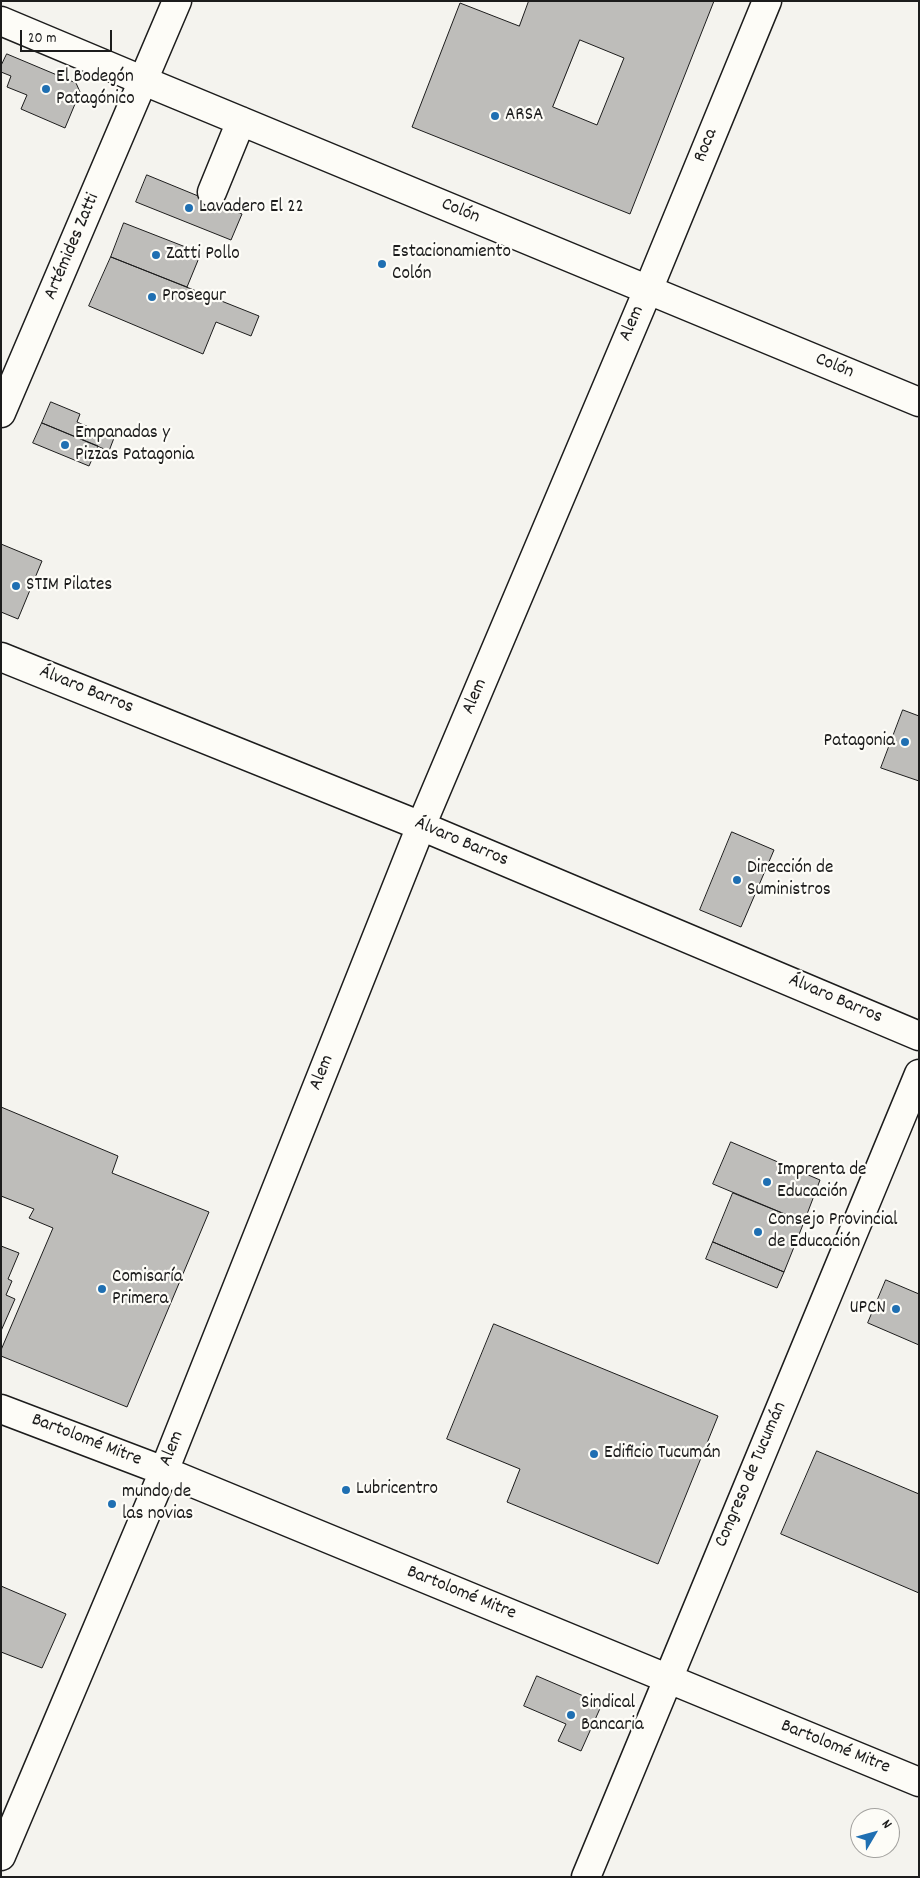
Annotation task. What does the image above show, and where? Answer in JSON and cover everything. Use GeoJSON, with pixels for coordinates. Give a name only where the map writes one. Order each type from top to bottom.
{"type":"FeatureCollection","features":[{"type":"Feature","properties":{"kind":"street","name":"Artémides Zatti"},"geometry":{"type":"LineString","coordinates":[[1,413],[177,1]]}},
{"type":"Feature","properties":{"kind":"street","name":"Roca"},"geometry":{"type":"LineString","coordinates":[[648,290],[767,1]]}},
{"type":"Feature","properties":{"kind":"street","name":"Colón"},"geometry":{"type":"LineString","coordinates":[[1,20],[919,402]]}},
{"type":"Feature","properties":{"kind":"street"},"geometry":{"type":"LineString","coordinates":[[212,192],[240,121]]}},
{"type":"Feature","properties":{"kind":"street","name":"Alem"},"geometry":{"type":"LineString","coordinates":[[1,1856],[164,1471],[422,826],[648,290]]}},
{"type":"Feature","properties":{"kind":"street","name":"Álvaro Barros"},"geometry":{"type":"LineString","coordinates":[[1,657],[422,826],[919,1036]]}},
{"type":"Feature","properties":{"kind":"street","name":"Congreso de Tucumán"},"geometry":{"type":"LineString","coordinates":[[586,1877],[919,1074]]}},
{"type":"Feature","properties":{"kind":"street","name":"Bartolomé Mitre"},"geometry":{"type":"LineString","coordinates":[[1,1409],[164,1471],[919,1782]]}},
{"type":"Feature","properties":{"kind":"building","name":"ARSA"},"geometry":{"type":"Polygon","coordinates":[[[529,1],[714,1],[630,214],[412,127],[460,3],[519,26],[529,1]],[[580,40],[553,107],[597,125],[624,58],[580,40]]]}},
{"type":"Feature","properties":{"kind":"building","name":"El Bodegón Patagónico"},"geometry":{"type":"Polygon","coordinates":[[[7,54],[76,83],[80,92],[65,128],[21,109],[27,95],[7,87],[11,76],[1,72],[1,66],[7,54]]]}},
{"type":"Feature","properties":{"kind":"building","name":"Lavadero El 22"},"geometry":{"type":"Polygon","coordinates":[[[147,175],[242,214],[231,240],[136,202],[147,175]]]}},
{"type":"Feature","properties":{"kind":"building","name":"Zatti Pollo"},"geometry":{"type":"Polygon","coordinates":[[[124,223],[201,253],[187,287],[111,257],[124,223]]]}},
{"type":"Feature","properties":{"kind":"building","name":"Prosegur"},"geometry":{"type":"Polygon","coordinates":[[[111,257],[259,316],[251,336],[216,322],[203,354],[89,306],[111,257]]]}},
{"type":"Feature","properties":{"kind":"building"},"geometry":{"type":"Polygon","coordinates":[[[51,402],[80,414],[77,422],[114,438],[109,451],[42,423],[51,402]]]}},
{"type":"Feature","properties":{"kind":"building","name":"Empanadas y Pizzas Patagonia"},"geometry":{"type":"Polygon","coordinates":[[[42,423],[98,446],[89,466],[33,443],[42,423]]]}},
{"type":"Feature","properties":{"kind":"building","name":"STIM Pilates"},"geometry":{"type":"Polygon","coordinates":[[[1,544],[42,561],[18,619],[1,612],[1,544]]]}},
{"type":"Feature","properties":{"kind":"building","name":"Patagonia"},"geometry":{"type":"Polygon","coordinates":[[[903,710],[919,716],[919,781],[881,768],[903,710]]]}},
{"type":"Feature","properties":{"kind":"building","name":"Dirección de Suministros"},"geometry":{"type":"Polygon","coordinates":[[[732,832],[774,850],[741,927],[700,910],[732,832]]]}},
{"type":"Feature","properties":{"kind":"building","name":"Comisaría Primera"},"geometry":{"type":"Polygon","coordinates":[[[1,1107],[118,1156],[112,1173],[209,1212],[127,1407],[1,1356],[1,1350],[53,1228],[29,1218],[34,1209],[1,1196],[1,1107]]]}},
{"type":"Feature","properties":{"kind":"building","name":"Imprenta de Educación"},"geometry":{"type":"Polygon","coordinates":[[[731,1142],[820,1180],[804,1222],[713,1184],[731,1142]]]}},
{"type":"Feature","properties":{"kind":"building","name":"Consejo Provincial de Educación"},"geometry":{"type":"Polygon","coordinates":[[[733,1193],[804,1222],[784,1272],[713,1242],[733,1193]]]}},
{"type":"Feature","properties":{"kind":"building"},"geometry":{"type":"Polygon","coordinates":[[[713,1242],[784,1272],[777,1288],[706,1259],[713,1242]]]}},
{"type":"Feature","properties":{"kind":"building"},"geometry":{"type":"Polygon","coordinates":[[[1,1246],[19,1253],[8,1279],[12,1281],[6,1295],[15,1299],[1,1331],[1,1246]]]}},
{"type":"Feature","properties":{"kind":"building","name":"UPCN"},"geometry":{"type":"Polygon","coordinates":[[[886,1280],[919,1294],[919,1345],[868,1323],[886,1280]]]}},
{"type":"Feature","properties":{"kind":"building","name":"Edificio Tucumán"},"geometry":{"type":"Polygon","coordinates":[[[494,1324],[718,1416],[658,1564],[507,1502],[520,1469],[447,1439],[494,1324]]]}},
{"type":"Feature","properties":{"kind":"building"},"geometry":{"type":"Polygon","coordinates":[[[817,1451],[919,1494],[919,1593],[781,1534],[817,1451]]]}},
{"type":"Feature","properties":{"kind":"building"},"geometry":{"type":"Polygon","coordinates":[[[1,1586],[66,1614],[42,1668],[1,1652],[1,1586]]]}},
{"type":"Feature","properties":{"kind":"building","name":"Sindical Bancaria"},"geometry":{"type":"Polygon","coordinates":[[[537,1676],[602,1704],[581,1751],[558,1741],[566,1724],[524,1706],[537,1676]]]}},
{"type":"Feature","properties":{"kind":"place","name":"El Bodegón Patagónico"},"geometry":{"type":"Point","coordinates":[46,89]}},
{"type":"Feature","properties":{"kind":"place","name":"ARSA"},"geometry":{"type":"Point","coordinates":[495,116]}},
{"type":"Feature","properties":{"kind":"place","name":"Lavadero El 22"},"geometry":{"type":"Point","coordinates":[189,208]}},
{"type":"Feature","properties":{"kind":"place","name":"Zatti Pollo"},"geometry":{"type":"Point","coordinates":[156,255]}},
{"type":"Feature","properties":{"kind":"place","name":"Estacionamiento Colón"},"geometry":{"type":"Point","coordinates":[382,264]}},
{"type":"Feature","properties":{"kind":"place","name":"Prosegur"},"geometry":{"type":"Point","coordinates":[152,297]}},
{"type":"Feature","properties":{"kind":"place","name":"Empanadas y Pizzas Patagonia"},"geometry":{"type":"Point","coordinates":[65,445]}},
{"type":"Feature","properties":{"kind":"place","name":"STIM Pilates"},"geometry":{"type":"Point","coordinates":[16,586]}},
{"type":"Feature","properties":{"kind":"place","name":"Patagonia"},"geometry":{"type":"Point","coordinates":[905,742]}},
{"type":"Feature","properties":{"kind":"place","name":"Dirección de Suministros"},"geometry":{"type":"Point","coordinates":[737,880]}},
{"type":"Feature","properties":{"kind":"place","name":"Imprenta de Educación"},"geometry":{"type":"Point","coordinates":[767,1182]}},
{"type":"Feature","properties":{"kind":"place","name":"Consejo Provincial de Educación"},"geometry":{"type":"Point","coordinates":[758,1232]}},
{"type":"Feature","properties":{"kind":"place","name":"Comisaría Primera"},"geometry":{"type":"Point","coordinates":[102,1289]}},
{"type":"Feature","properties":{"kind":"place","name":"UPCN"},"geometry":{"type":"Point","coordinates":[896,1309]}},
{"type":"Feature","properties":{"kind":"place","name":"Edificio Tucumán"},"geometry":{"type":"Point","coordinates":[594,1454]}},
{"type":"Feature","properties":{"kind":"place","name":"Lubricentro"},"geometry":{"type":"Point","coordinates":[346,1490]}},
{"type":"Feature","properties":{"kind":"place","name":"mundo de las novias"},"geometry":{"type":"Point","coordinates":[112,1504]}},
{"type":"Feature","properties":{"kind":"place","name":"Sindical Bancaria"},"geometry":{"type":"Point","coordinates":[571,1715]}}]}
